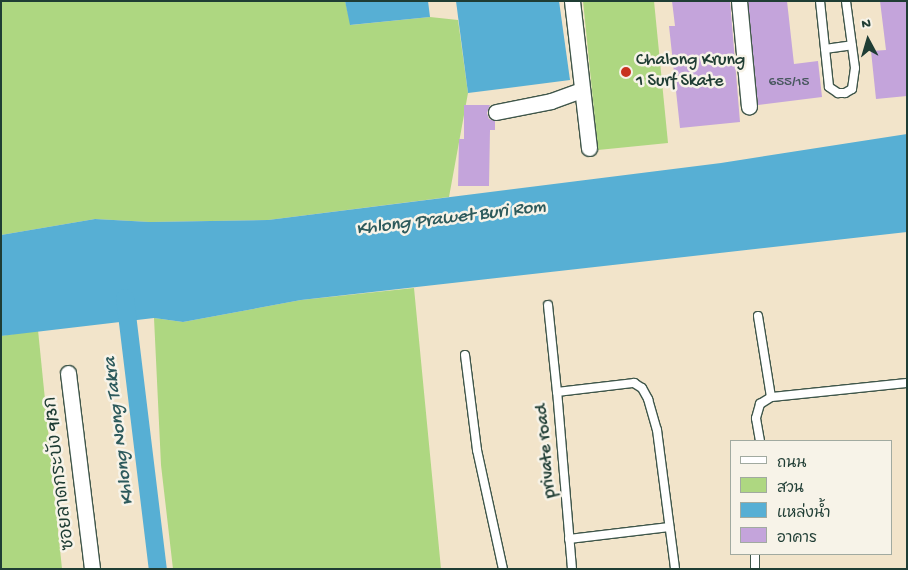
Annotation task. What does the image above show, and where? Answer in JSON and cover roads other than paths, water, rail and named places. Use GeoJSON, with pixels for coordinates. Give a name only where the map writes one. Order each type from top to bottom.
{"type":"FeatureCollection","features":[{"type":"Feature","properties":{"kind":"street"},"geometry":{"type":"LineString","coordinates":[[572,1],[589,148]]}},
{"type":"Feature","properties":{"kind":"street"},"geometry":{"type":"LineString","coordinates":[[739,1],[749,106]]}},
{"type":"Feature","properties":{"kind":"street"},"geometry":{"type":"LineString","coordinates":[[496,112],[551,101],[582,90]]}},
{"type":"Feature","properties":{"kind":"street","name":"ซอยลาดกระบัง 9/3ก"},"geometry":{"type":"LineString","coordinates":[[68,373],[92,569]]}},
{"type":"Feature","properties":{"kind":"lane"},"geometry":{"type":"LineString","coordinates":[[820,1],[829,87],[832,90],[845,93],[852,89],[855,68],[846,1]]}},
{"type":"Feature","properties":{"kind":"lane"},"geometry":{"type":"LineString","coordinates":[[825,49],[852,45]]}},
{"type":"Feature","properties":{"kind":"lane"},"geometry":{"type":"LineString","coordinates":[[548,305],[557,392]]}},
{"type":"Feature","properties":{"kind":"lane"},"geometry":{"type":"LineString","coordinates":[[758,316],[771,397]]}},
{"type":"Feature","properties":{"kind":"lane"},"geometry":{"type":"LineString","coordinates":[[465,355],[477,450],[503,569]]}},
{"type":"Feature","properties":{"kind":"lane"},"geometry":{"type":"LineString","coordinates":[[760,440],[756,418],[760,404],[771,397],[907,382]]}},
{"type":"Feature","properties":{"kind":"lane","name":"private road"},"geometry":{"type":"LineString","coordinates":[[572,569],[557,392],[634,383],[642,388],[648,400],[657,430],[675,569]]}},
{"type":"Feature","properties":{"kind":"lane"},"geometry":{"type":"LineString","coordinates":[[569,540],[670,527]]}},
{"type":"Feature","properties":{"kind":"lane"},"geometry":{"type":"LineString","coordinates":[[754,555],[755,569]]}},
{"type":"Feature","properties":{"kind":"water"},"geometry":{"type":"Polygon","coordinates":[[[345,1],[428,1],[430,17],[350,25],[345,1]]]}},
{"type":"Feature","properties":{"kind":"water"},"geometry":{"type":"Polygon","coordinates":[[[456,1],[559,1],[570,80],[468,93],[456,1]]]}},
{"type":"Feature","properties":{"kind":"water","name":"Khlong Prawet Buri Rom"},"geometry":{"type":"Polygon","coordinates":[[[907,134],[907,232],[301,300],[183,322],[154,318],[1,336],[1,235],[95,219],[150,222],[268,220],[721,163],[907,134]]]}},
{"type":"Feature","properties":{"kind":"waterway","name":"Khlong Nong Takra"},"geometry":{"type":"LineString","coordinates":[[125,298],[158,569]]}},
{"type":"Feature","properties":{"kind":"place","name":"Chalong Krung 1 Surf Skate"},"geometry":{"type":"Point","coordinates":[626,72]}}]}
